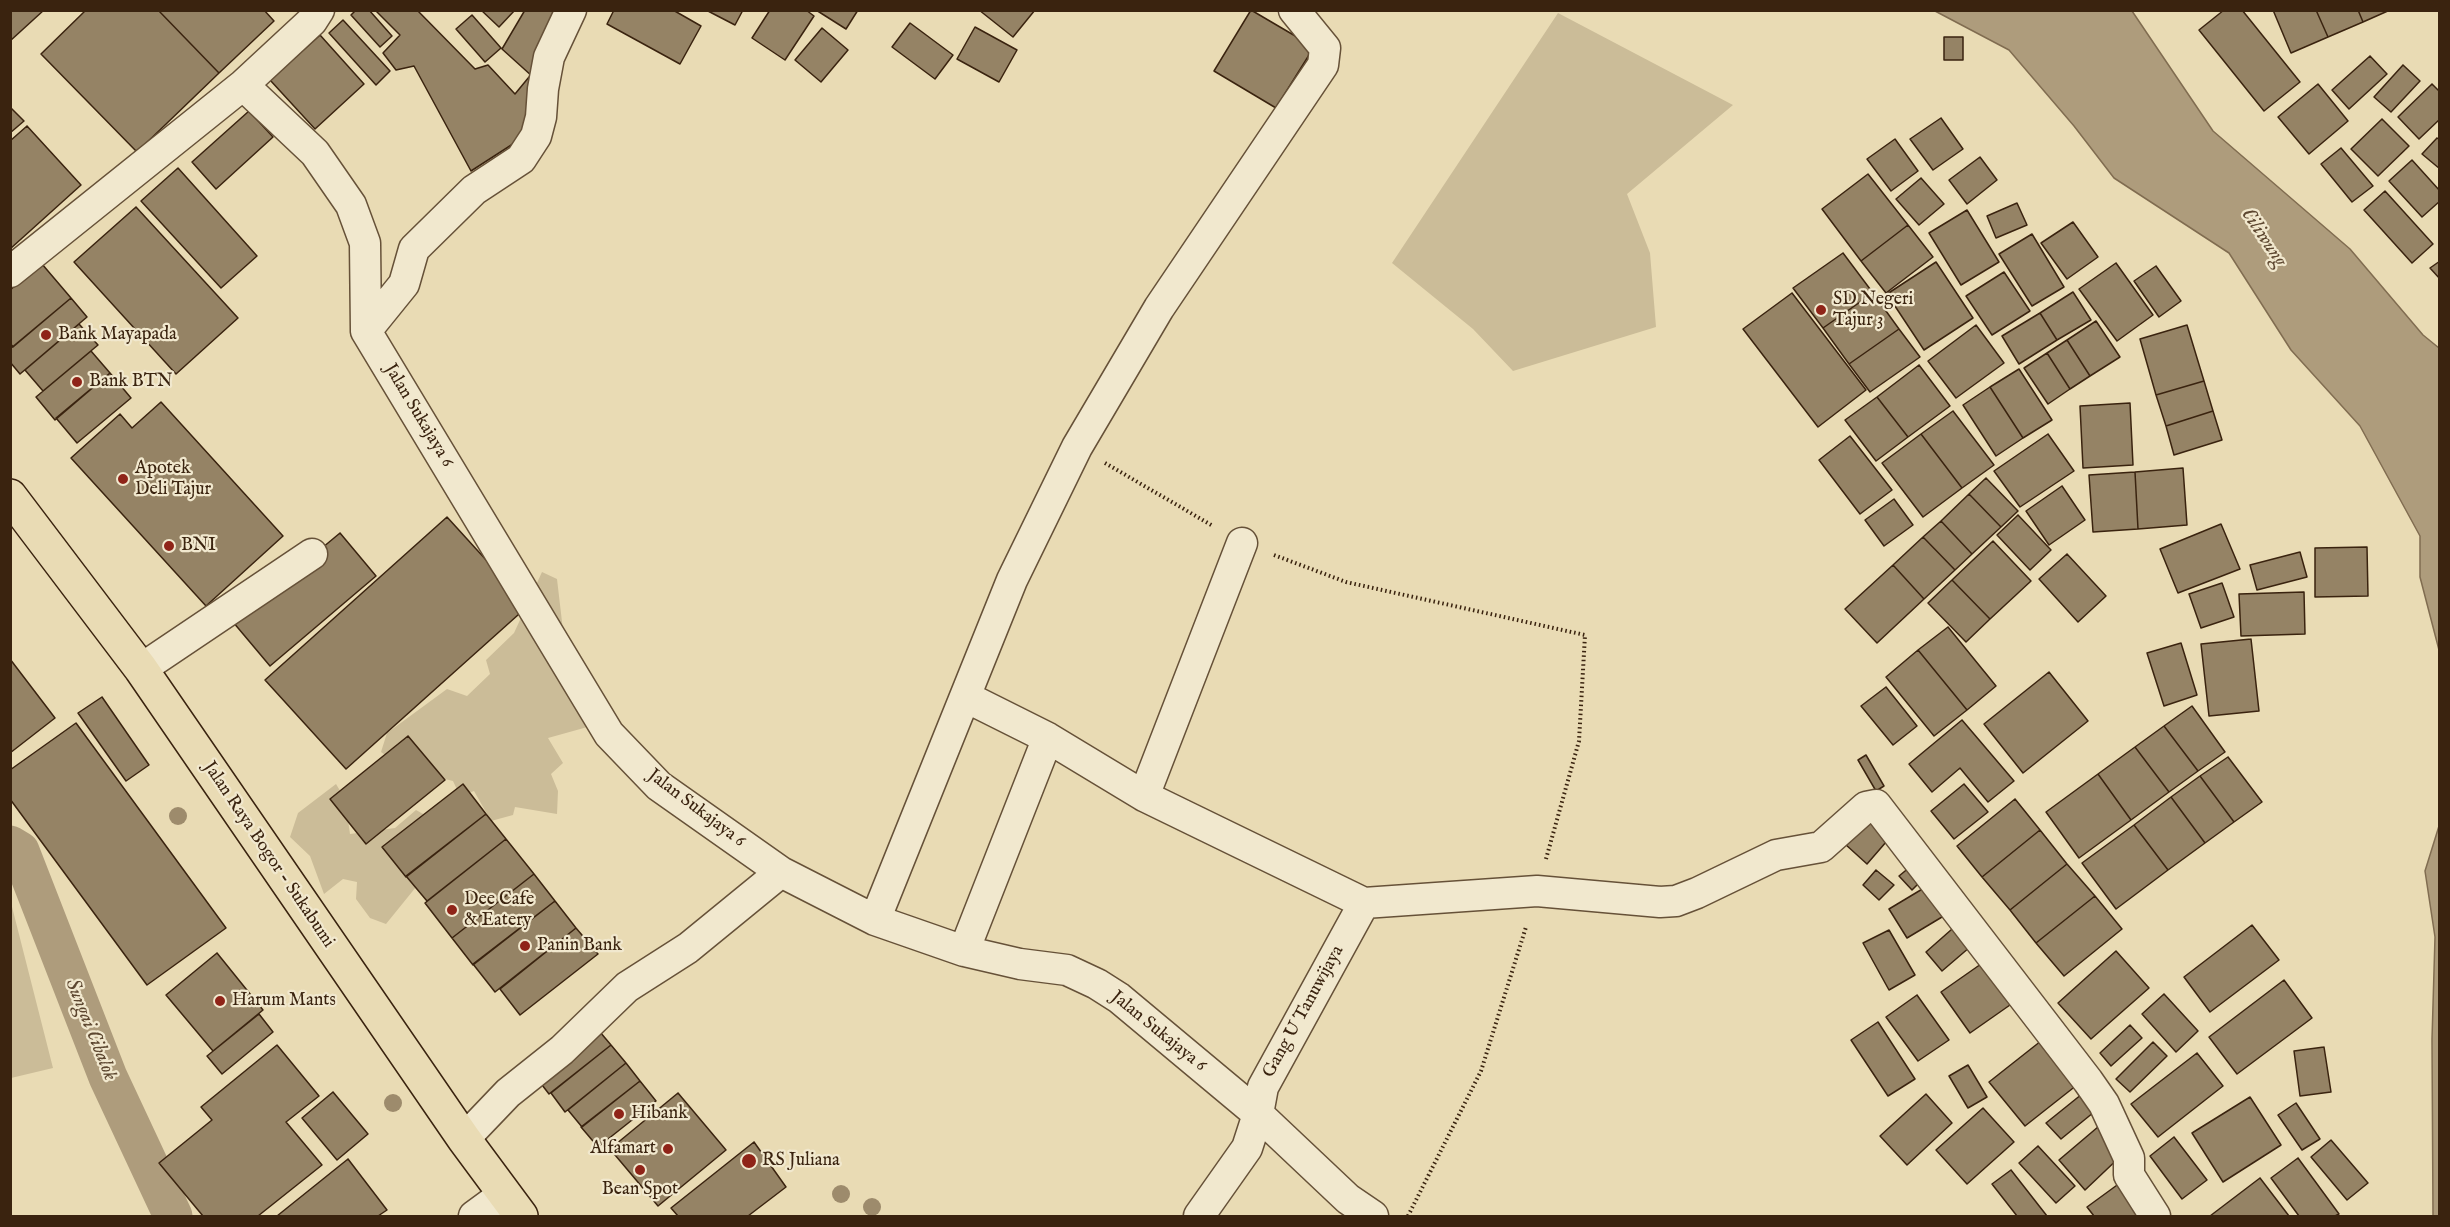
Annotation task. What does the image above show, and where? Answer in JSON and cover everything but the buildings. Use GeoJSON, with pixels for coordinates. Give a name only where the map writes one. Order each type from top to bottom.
{"type":"FeatureCollection","features":[{"type":"Feature","properties":{"kind":"highway","name":"Jalan Raya Bogor - Sukabumi"},"geometry":{"type":"LineString","coordinates":[[10,496],[141,669],[464,1139],[512,1205]]}},
{"type":"Feature","properties":{"kind":"street"},"geometry":{"type":"LineString","coordinates":[[10,272],[243,85],[312,21],[319,10]]}},
{"type":"Feature","properties":{"kind":"street"},"geometry":{"type":"LineString","coordinates":[[366,331],[404,284],[414,249],[474,190],[521,159],[536,136],[541,117],[549,57],[571,10]]}},
{"type":"Feature","properties":{"kind":"street"},"geometry":{"type":"LineString","coordinates":[[874,920],[1012,580],[1077,447],[1159,308],[1323,64],[1325,48],[1294,10]]}},
{"type":"Feature","properties":{"kind":"street"},"geometry":{"type":"LineString","coordinates":[[243,85],[315,153],[351,205],[365,243],[366,331]]}},
{"type":"Feature","properties":{"kind":"street","name":"Jalan Sukajaya 6"},"geometry":{"type":"LineString","coordinates":[[366,331],[609,734],[659,786],[781,872],[874,920],[964,951],[1020,964],[1067,970],[1097,984],[1119,998],[1258,1114],[1348,1199],[1373,1216]]}},
{"type":"Feature","properties":{"kind":"street"},"geometry":{"type":"LineString","coordinates":[[1143,795],[1242,543]]}},
{"type":"Feature","properties":{"kind":"street"},"geometry":{"type":"LineString","coordinates":[[141,669],[312,554]]}},
{"type":"Feature","properties":{"kind":"street"},"geometry":{"type":"LineString","coordinates":[[966,697],[1048,738],[1143,795],[1364,903],[1537,891],[1660,902],[1676,901],[1776,855],[1821,848],[1866,807],[1876,805],[2104,1104],[2129,1158],[2129,1175],[2156,1216]]}},
{"type":"Feature","properties":{"kind":"street"},"geometry":{"type":"LineString","coordinates":[[964,951],[1043,750]]}},
{"type":"Feature","properties":{"kind":"street"},"geometry":{"type":"LineString","coordinates":[[464,1139],[508,1093],[562,1050],[627,987],[688,948],[781,872]]}},
{"type":"Feature","properties":{"kind":"street","name":"Gang U Tanuwijaya"},"geometry":{"type":"LineString","coordinates":[[1199,1216],[1247,1148],[1258,1114],[1263,1087],[1364,903]]}},
{"type":"Feature","properties":{"kind":"street"},"geometry":{"type":"LineString","coordinates":[[474,1216],[512,1205]]}},
{"type":"Feature","properties":{"kind":"path"},"geometry":{"type":"LineString","coordinates":[[1077,447],[1242,543],[1346,582],[1585,635],[1580,741],[1537,891],[1480,1071],[1407,1216]]}},
{"type":"Feature","properties":{"kind":"shaded area"},"geometry":{"type":"Polygon","coordinates":[[[1558,13],[1733,105],[1627,194],[1650,253],[1656,327],[1513,371],[1473,329],[1392,263],[1558,13]]]}},
{"type":"Feature","properties":{"kind":"shaded area"},"geometry":{"type":"Polygon","coordinates":[[[542,572],[557,579],[566,656],[591,726],[548,738],[563,763],[551,774],[558,791],[557,814],[515,807],[513,815],[491,821],[474,791],[460,796],[453,781],[405,769],[381,752],[387,733],[447,689],[467,696],[490,674],[486,660],[514,633],[542,572]]]}},
{"type":"Feature","properties":{"kind":"shaded area"},"geometry":{"type":"Polygon","coordinates":[[[336,784],[345,799],[350,834],[395,828],[416,810],[432,819],[416,887],[386,924],[370,918],[356,899],[357,882],[343,879],[324,894],[310,856],[290,837],[298,813],[336,784]]]}},
{"type":"Feature","properties":{"kind":"shaded area"},"geometry":{"type":"Polygon","coordinates":[[[10,899],[53,1068],[11,1078],[10,1078],[10,899]]]}},
{"type":"Feature","properties":{"kind":"water","name":"Ciliwung"},"geometry":{"type":"Polygon","coordinates":[[[1935,11],[2132,11],[2213,131],[2350,249],[2423,335],[2439,348],[2439,650],[2420,577],[2420,536],[2360,426],[2291,350],[2229,253],[2114,178],[2074,126],[2009,50],[1935,11]]]}},
{"type":"Feature","properties":{"kind":"water"},"geometry":{"type":"Polygon","coordinates":[[[2439,826],[2440,1216],[2433,1216],[2432,1039],[2435,937],[2425,871],[2439,826]]]}},
{"type":"Feature","properties":{"kind":"waterway","name":"Sungai Cibalok"},"geometry":{"type":"LineString","coordinates":[[10,845],[20,851],[108,1077],[173,1216]]}},
{"type":"Feature","properties":{"kind":"place","name":"SD Negeri Tajur 3"},"geometry":{"type":"Point","coordinates":[1821,310]}},
{"type":"Feature","properties":{"kind":"place","name":"Bank Mayapada"},"geometry":{"type":"Point","coordinates":[46,335]}},
{"type":"Feature","properties":{"kind":"place","name":"Bank BTN"},"geometry":{"type":"Point","coordinates":[77,382]}},
{"type":"Feature","properties":{"kind":"place","name":"Apotek Deli Tajur"},"geometry":{"type":"Point","coordinates":[123,479]}},
{"type":"Feature","properties":{"kind":"place","name":"BNI"},"geometry":{"type":"Point","coordinates":[169,546]}},
{"type":"Feature","properties":{"kind":"place","name":"Dee Cafe & Eatery"},"geometry":{"type":"Point","coordinates":[452,910]}},
{"type":"Feature","properties":{"kind":"place","name":"Panin Bank"},"geometry":{"type":"Point","coordinates":[525,946]}},
{"type":"Feature","properties":{"kind":"place","name":"Harum Mants"},"geometry":{"type":"Point","coordinates":[220,1001]}},
{"type":"Feature","properties":{"kind":"place","name":"Hibank"},"geometry":{"type":"Point","coordinates":[619,1114]}},
{"type":"Feature","properties":{"kind":"place","name":"Alfamart"},"geometry":{"type":"Point","coordinates":[668,1149]}},
{"type":"Feature","properties":{"kind":"place","name":"RS Juliana"},"geometry":{"type":"Point","coordinates":[749,1161]}},
{"type":"Feature","properties":{"kind":"place","name":"Bean Spot"},"geometry":{"type":"Point","coordinates":[640,1170]}}]}
